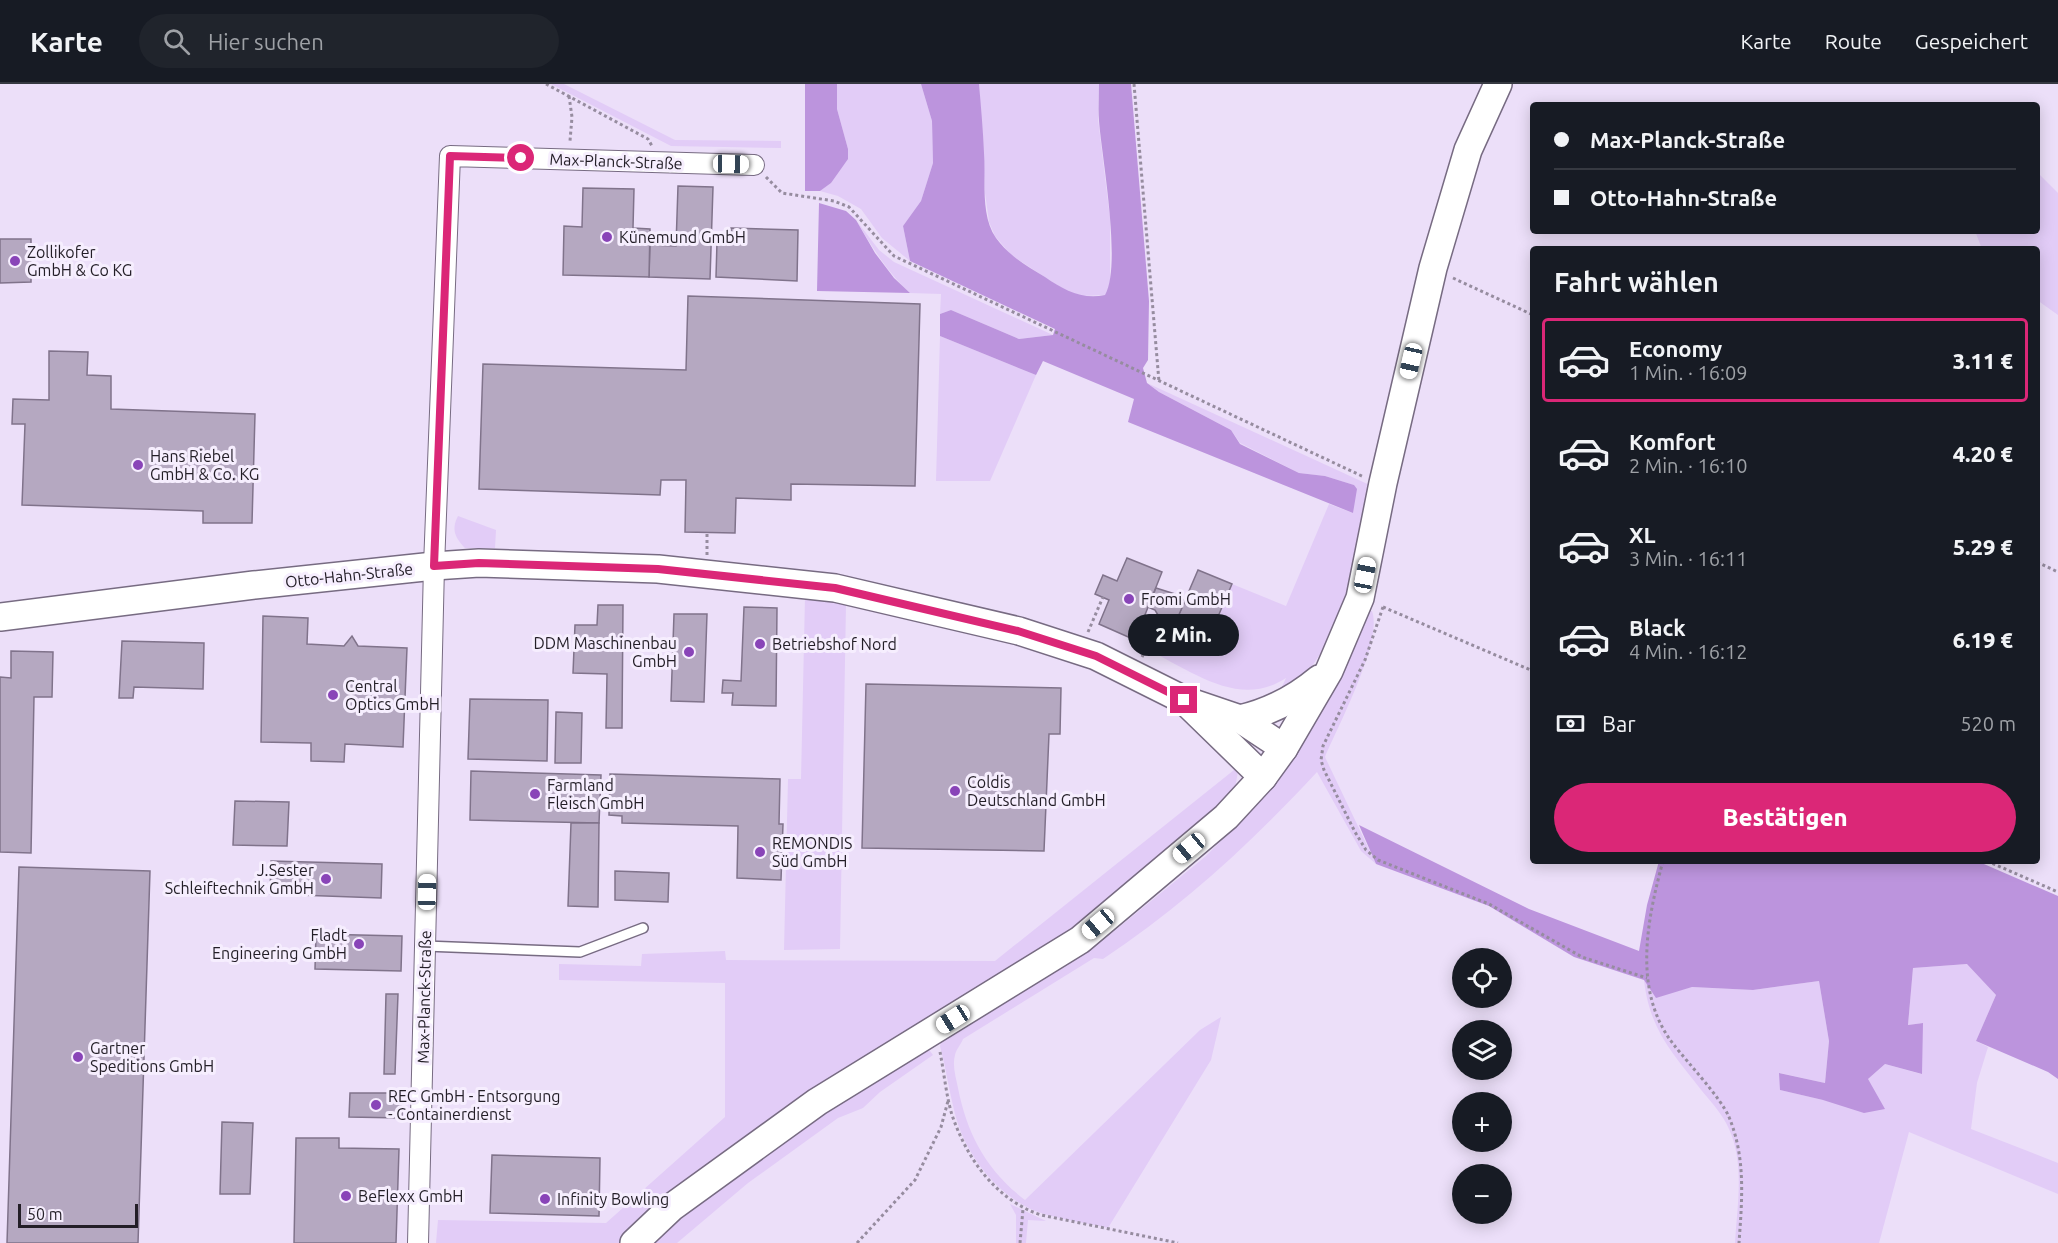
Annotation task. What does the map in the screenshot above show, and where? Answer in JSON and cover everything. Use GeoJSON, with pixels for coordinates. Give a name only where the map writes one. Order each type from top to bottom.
{"type":"FeatureCollection","features":[{"type":"Feature","properties":{"kind":"street"},"geometry":{"type":"LineString","coordinates":[[634,1243],[672,1207],[817,1102],[1080,940],[1226,817],[1263,777],[1284,748],[1371,602],[1383,483],[1432,268],[1468,150],[1498,84]]}},
{"type":"Feature","properties":{"kind":"street","name":"Max-Planck-Straße"},"geometry":{"type":"LineString","coordinates":[[418,1243],[434,566],[450,156],[754,165]]}},
{"type":"Feature","properties":{"kind":"street","name":"Otto-Hahn-Straße"},"geometry":{"type":"LineString","coordinates":[[0,617],[254,585],[434,566],[479,563],[658,569],[835,588],[1018,631],[1080,651],[1184,700]]}},
{"type":"Feature","properties":{"kind":"street"},"geometry":{"type":"LineString","coordinates":[[1240,719],[1260,714],[1298,697],[1329,671]]}},
{"type":"Feature","properties":{"kind":"street"},"geometry":{"type":"LineString","coordinates":[[1184,700],[1240,719],[1284,748]]}},
{"type":"Feature","properties":{"kind":"street"},"geometry":{"type":"LineString","coordinates":[[1184,700],[1263,777]]}},
{"type":"Feature","properties":{"kind":"lane"},"geometry":{"type":"LineString","coordinates":[[425,946],[580,952],[643,928]]}},
{"type":"Feature","properties":{"kind":"path"},"geometry":{"type":"LineString","coordinates":[[546,84],[648,139],[662,163]]}},
{"type":"Feature","properties":{"kind":"path"},"geometry":{"type":"LineString","coordinates":[[1134,84],[1159,382]]}},
{"type":"Feature","properties":{"kind":"path"},"geometry":{"type":"LineString","coordinates":[[568,160],[572,117],[569,96]]}},
{"type":"Feature","properties":{"kind":"path"},"geometry":{"type":"LineString","coordinates":[[754,165],[782,193],[834,201],[849,207],[894,256],[1365,478],[1383,483]]}},
{"type":"Feature","properties":{"kind":"path"},"geometry":{"type":"LineString","coordinates":[[1432,268],[1530,314]]}},
{"type":"Feature","properties":{"kind":"path"},"geometry":{"type":"LineString","coordinates":[[2040,563],[2058,572]]}},
{"type":"Feature","properties":{"kind":"path"},"geometry":{"type":"LineString","coordinates":[[1080,651],[1103,597]]}},
{"type":"Feature","properties":{"kind":"path"},"geometry":{"type":"LineString","coordinates":[[1530,669],[1371,602],[1365,660],[1323,746],[1322,760],[1355,832],[1366,850],[1378,860],[1489,904],[1582,957],[1647,978]]}},
{"type":"Feature","properties":{"kind":"path"},"geometry":{"type":"LineString","coordinates":[[1134,675],[1161,616]]}},
{"type":"Feature","properties":{"kind":"path"},"geometry":{"type":"LineString","coordinates":[[1662,864],[1647,926],[1647,978],[1654,1010],[1663,1031],[1728,1114],[1737,1138],[1741,1160],[1742,1194],[1739,1243]]}},
{"type":"Feature","properties":{"kind":"path"},"geometry":{"type":"LineString","coordinates":[[1995,864],[2058,892]]}},
{"type":"Feature","properties":{"kind":"path"},"geometry":{"type":"LineString","coordinates":[[935,1030],[952,1114],[965,1146],[999,1191],[1023,1209],[1091,1227],[1178,1243]]}},
{"type":"Feature","properties":{"kind":"path"},"geometry":{"type":"LineString","coordinates":[[857,1243],[915,1179],[941,1126],[949,1099]]}},
{"type":"Feature","properties":{"kind":"path"},"geometry":{"type":"LineString","coordinates":[[1020,1243],[1023,1209]]}},
{"type":"Feature","properties":{"kind":"shaded area"},"geometry":{"type":"Polygon","coordinates":[[[551,84],[564,84],[675,140],[781,141],[781,148],[671,146],[551,84]]]}},
{"type":"Feature","properties":{"kind":"shaded area"},"geometry":{"type":"Polygon","coordinates":[[[805,84],[837,84],[837,109],[848,149],[848,159],[831,183],[820,191],[805,191],[805,84]]]}},
{"type":"Feature","properties":{"kind":"shaded area"},"geometry":{"type":"Polygon","coordinates":[[[837,84],[921,84],[932,121],[933,163],[921,201],[903,226],[910,261],[882,238],[861,209],[838,196],[820,191],[831,183],[848,149],[837,109],[837,84]]]}},
{"type":"Feature","properties":{"kind":"shaded area"},"geometry":{"type":"Polygon","coordinates":[[[921,84],[979,84],[986,208],[991,229],[996,238],[1019,260],[1059,286],[1081,295],[1097,296],[1105,295],[1110,281],[1112,261],[1110,211],[1099,121],[1099,84],[1131,84],[1149,301],[1148,360],[1143,368],[1147,383],[1159,392],[1231,430],[1240,444],[1299,473],[1325,476],[1354,485],[1357,489],[1353,513],[1128,422],[1134,399],[1043,361],[1036,375],[940,336],[940,314],[951,310],[1019,339],[1053,335],[1055,329],[910,261],[903,226],[921,201],[933,163],[932,121],[921,84]]]}},
{"type":"Feature","properties":{"kind":"shaded area"},"geometry":{"type":"Polygon","coordinates":[[[979,84],[1099,84],[1098,119],[1110,218],[1110,286],[1105,295],[1083,296],[1066,291],[1011,255],[995,236],[989,222],[985,193],[979,84]]]}},
{"type":"Feature","properties":{"kind":"shaded area"},"geometry":{"type":"Polygon","coordinates":[[[2040,175],[2058,193],[2058,315],[2040,302],[2040,246],[1981,246],[1976,234],[2040,234],[2040,175]]]}},
{"type":"Feature","properties":{"kind":"shaded area"},"geometry":{"type":"Polygon","coordinates":[[[819,203],[846,211],[856,220],[875,253],[894,278],[910,293],[817,291],[819,203]]]}},
{"type":"Feature","properties":{"kind":"shaded area"},"geometry":{"type":"Polygon","coordinates":[[[856,220],[879,250],[894,262],[1053,335],[1019,339],[951,310],[940,314],[941,294],[910,293],[887,268],[856,220]]]}},
{"type":"Feature","properties":{"kind":"shaded area"},"geometry":{"type":"Polygon","coordinates":[[[940,336],[1036,375],[990,481],[936,481],[940,336]]]}},
{"type":"Feature","properties":{"kind":"shaded area"},"geometry":{"type":"Polygon","coordinates":[[[1147,383],[1374,487],[1361,562],[1336,632],[1302,680],[1273,706],[1286,678],[1268,687],[1251,690],[1233,688],[1216,684],[1148,650],[1165,618],[1177,619],[1171,633],[1204,648],[1232,584],[1286,606],[1329,504],[1353,513],[1354,485],[1325,476],[1299,473],[1240,443],[1231,430],[1159,392],[1147,383]]]}},
{"type":"Feature","properties":{"kind":"shaded area"},"geometry":{"type":"Polygon","coordinates":[[[458,516],[496,530],[495,548],[465,548],[455,533],[458,516]]]}},
{"type":"Feature","properties":{"kind":"shaded area"},"geometry":{"type":"Polygon","coordinates":[[[805,597],[846,604],[840,949],[784,950],[788,779],[801,779],[805,597]]]}},
{"type":"Feature","properties":{"kind":"shaded area"},"geometry":{"type":"Polygon","coordinates":[[[1369,611],[1372,611],[1374,625],[1365,662],[1325,757],[1376,864],[1361,851],[1317,772],[1267,824],[1215,872],[1132,939],[1103,959],[1094,958],[963,1039],[954,1059],[954,1068],[967,1121],[989,1164],[1025,1200],[1200,1030],[1221,1017],[1211,1060],[1108,1228],[1044,1214],[1028,1208],[1000,1188],[988,1175],[977,1161],[960,1130],[940,1046],[943,1036],[1069,961],[1118,928],[1206,856],[1259,802],[1290,760],[1369,611]]]}},
{"type":"Feature","properties":{"kind":"shaded area"},"geometry":{"type":"Polygon","coordinates":[[[1239,766],[1235,788],[1218,809],[1084,923],[621,1243],[436,1243],[438,1220],[606,1223],[725,1117],[725,983],[559,980],[559,964],[641,966],[642,954],[725,951],[726,960],[995,961],[1239,766]]]}},
{"type":"Feature","properties":{"kind":"shaded area"},"geometry":{"type":"Polygon","coordinates":[[[1359,825],[1529,909],[1639,951],[1647,905],[1658,864],[1984,864],[2058,896],[2058,1079],[2048,1072],[1976,1041],[1996,995],[1967,964],[1913,968],[1908,1025],[1923,1023],[1922,1074],[1885,1064],[1868,1079],[1885,1109],[1864,1113],[1780,1090],[1779,1073],[1825,1083],[1829,1041],[1819,981],[1753,990],[1692,987],[1656,998],[1644,980],[1574,957],[1489,906],[1376,864],[1359,825]]]}},
{"type":"Feature","properties":{"kind":"shaded area"},"geometry":{"type":"Polygon","coordinates":[[[1968,964],[1996,995],[1976,1041],[1988,1047],[1977,1083],[1971,1129],[2058,1163],[2058,1194],[1909,1132],[1879,1243],[1735,1243],[1739,1185],[1734,1142],[1720,1114],[1664,1040],[1651,1013],[1644,980],[1656,997],[1691,987],[1753,990],[1819,981],[1829,1041],[1825,1083],[1780,1073],[1780,1090],[1823,1100],[1868,1079],[1885,1064],[1921,1074],[1922,1023],[1908,1025],[1913,968],[1968,964]]]}},
{"type":"Feature","properties":{"kind":"shaded area"},"geometry":{"type":"Polygon","coordinates":[[[924,1050],[930,1051],[933,1055],[880,1092],[863,1108],[838,1118],[748,1183],[677,1243],[654,1243],[764,1151],[924,1050]]]}},
{"type":"Feature","properties":{"kind":"shaded area"},"geometry":{"type":"Polygon","coordinates":[[[1010,1204],[1046,1221],[1028,1220],[1026,1243],[1016,1243],[1016,1215],[1010,1204]]]}},
{"type":"Feature","properties":{"kind":"building"},"geometry":{"type":"Polygon","coordinates":[[[678,186],[713,187],[710,279],[649,277],[650,245],[676,246],[678,186]]]}},
{"type":"Feature","properties":{"kind":"building","name":"Künemund GmbH"},"geometry":{"type":"Polygon","coordinates":[[[583,188],[634,189],[633,228],[650,229],[649,277],[563,275],[564,226],[582,227],[583,188]]]}},
{"type":"Feature","properties":{"kind":"building"},"geometry":{"type":"Polygon","coordinates":[[[731,228],[798,230],[797,281],[716,277],[717,242],[731,242],[731,228]]]}},
{"type":"Feature","properties":{"kind":"building","name":"Zollikofer GmbH & Co KG"},"geometry":{"type":"Polygon","coordinates":[[[0,239],[31,239],[31,282],[0,283],[0,239]]]}},
{"type":"Feature","properties":{"kind":"building"},"geometry":{"type":"Polygon","coordinates":[[[688,296],[920,304],[915,486],[791,484],[791,500],[736,498],[735,533],[685,532],[686,480],[661,480],[660,495],[479,489],[483,364],[686,370],[688,296]]]}},
{"type":"Feature","properties":{"kind":"building","name":"Hans Riebel GmbH & Co. KG"},"geometry":{"type":"Polygon","coordinates":[[[49,351],[88,352],[87,375],[111,376],[111,409],[255,414],[252,523],[203,523],[203,511],[22,505],[25,424],[12,424],[13,399],[49,400],[49,351]]]}},
{"type":"Feature","properties":{"kind":"building","name":"Fromi GmbH"},"geometry":{"type":"Polygon","coordinates":[[[1127,558],[1162,572],[1135,640],[1099,624],[1109,600],[1095,594],[1103,575],[1117,581],[1127,558]]]}},
{"type":"Feature","properties":{"kind":"building"},"geometry":{"type":"Polygon","coordinates":[[[1198,570],[1232,584],[1204,649],[1171,633],[1198,570]]]}},
{"type":"Feature","properties":{"kind":"building"},"geometry":{"type":"Polygon","coordinates":[[[1156,588],[1175,594],[1185,601],[1177,619],[1158,615],[1155,610],[1148,607],[1156,588]]]}},
{"type":"Feature","properties":{"kind":"building"},"geometry":{"type":"Polygon","coordinates":[[[598,605],[623,605],[622,728],[606,728],[607,674],[573,673],[575,625],[597,625],[598,605]]]}},
{"type":"Feature","properties":{"kind":"building","name":"Betriebshof Nord"},"geometry":{"type":"Polygon","coordinates":[[[744,607],[777,608],[776,706],[732,705],[733,693],[722,693],[723,680],[741,681],[744,607]]]}},
{"type":"Feature","properties":{"kind":"building","name":"DDM Maschinenbau GmbH"},"geometry":{"type":"Polygon","coordinates":[[[674,614],[707,614],[704,702],[671,701],[674,614]]]}},
{"type":"Feature","properties":{"kind":"building","name":"Central Optics GmbH"},"geometry":{"type":"Polygon","coordinates":[[[263,616],[308,618],[307,644],[344,646],[352,636],[358,646],[407,648],[403,747],[345,744],[344,762],[311,761],[311,743],[261,742],[263,616]]]}},
{"type":"Feature","properties":{"kind":"building"},"geometry":{"type":"Polygon","coordinates":[[[122,641],[204,643],[203,689],[134,687],[133,698],[119,698],[122,641]]]}},
{"type":"Feature","properties":{"kind":"building"},"geometry":{"type":"Polygon","coordinates":[[[11,651],[53,652],[52,697],[34,697],[31,853],[0,852],[0,677],[11,678],[11,651]]]}},
{"type":"Feature","properties":{"kind":"building","name":"Coldis Deutschland GmbH"},"geometry":{"type":"Polygon","coordinates":[[[866,684],[1061,688],[1060,734],[1049,734],[1044,851],[862,848],[866,684]]]}},
{"type":"Feature","properties":{"kind":"building"},"geometry":{"type":"Polygon","coordinates":[[[470,699],[548,700],[547,761],[468,759],[470,699]]]}},
{"type":"Feature","properties":{"kind":"building"},"geometry":{"type":"Polygon","coordinates":[[[556,712],[582,713],[581,763],[555,763],[556,712]]]}},
{"type":"Feature","properties":{"kind":"building","name":"Farmland Fleisch GmbH"},"geometry":{"type":"Polygon","coordinates":[[[471,771],[601,775],[599,823],[470,820],[471,771]]]}},
{"type":"Feature","properties":{"kind":"building","name":"REMONDIS Süd GmbH"},"geometry":{"type":"Polygon","coordinates":[[[610,774],[780,779],[779,824],[783,824],[781,880],[737,878],[738,826],[622,823],[622,816],[609,815],[610,774]]]}},
{"type":"Feature","properties":{"kind":"building"},"geometry":{"type":"Polygon","coordinates":[[[235,801],[289,802],[287,846],[233,845],[235,801]]]}},
{"type":"Feature","properties":{"kind":"building"},"geometry":{"type":"Polygon","coordinates":[[[571,823],[599,823],[598,907],[568,906],[571,823]]]}},
{"type":"Feature","properties":{"kind":"building","name":"J.Sester Schleiftechnik GmbH"},"geometry":{"type":"Polygon","coordinates":[[[271,861],[382,864],[381,898],[270,894],[271,861]]]}},
{"type":"Feature","properties":{"kind":"building","name":"Gartner Speditions GmbH"},"geometry":{"type":"Polygon","coordinates":[[[19,867],[150,871],[138,1243],[7,1243],[19,867]]]}},
{"type":"Feature","properties":{"kind":"building"},"geometry":{"type":"Polygon","coordinates":[[[615,871],[669,873],[668,902],[615,900],[615,871]]]}},
{"type":"Feature","properties":{"kind":"building","name":"Fladt Engineering GmbH"},"geometry":{"type":"Polygon","coordinates":[[[316,934],[402,936],[401,971],[315,969],[316,934]]]}},
{"type":"Feature","properties":{"kind":"building"},"geometry":{"type":"Polygon","coordinates":[[[386,994],[398,994],[395,1074],[384,1074],[386,994]]]}},
{"type":"Feature","properties":{"kind":"building","name":"REC GmbH - Entsorgung - Containerdienst"},"geometry":{"type":"Polygon","coordinates":[[[350,1093],[402,1093],[402,1118],[349,1117],[350,1093]]]}},
{"type":"Feature","properties":{"kind":"building"},"geometry":{"type":"Polygon","coordinates":[[[222,1122],[253,1123],[250,1194],[220,1194],[222,1122]]]}},
{"type":"Feature","properties":{"kind":"building","name":"BeFlexx GmbH"},"geometry":{"type":"Polygon","coordinates":[[[296,1138],[339,1138],[339,1148],[399,1149],[396,1243],[294,1243],[296,1138]]]}},
{"type":"Feature","properties":{"kind":"building","name":"Infinity Bowling"},"geometry":{"type":"Polygon","coordinates":[[[492,1155],[600,1158],[599,1216],[490,1213],[492,1155]]]}},
{"type":"Feature","properties":{"kind":"place","name":"Künemund GmbH"},"geometry":{"type":"Point","coordinates":[607,237]}},
{"type":"Feature","properties":{"kind":"place","name":"Zollikofer GmbH & Co KG"},"geometry":{"type":"Point","coordinates":[15,261]}},
{"type":"Feature","properties":{"kind":"place","name":"Hans Riebel GmbH & Co. KG"},"geometry":{"type":"Point","coordinates":[138,465]}},
{"type":"Feature","properties":{"kind":"place","name":"Fromi GmbH"},"geometry":{"type":"Point","coordinates":[1129,599]}},
{"type":"Feature","properties":{"kind":"place","name":"Betriebshof Nord"},"geometry":{"type":"Point","coordinates":[760,644]}},
{"type":"Feature","properties":{"kind":"place","name":"DDM Maschinenbau GmbH"},"geometry":{"type":"Point","coordinates":[689,652]}},
{"type":"Feature","properties":{"kind":"place","name":"Central Optics GmbH"},"geometry":{"type":"Point","coordinates":[333,695]}},
{"type":"Feature","properties":{"kind":"place","name":"Coldis Deutschland GmbH"},"geometry":{"type":"Point","coordinates":[955,791]}},
{"type":"Feature","properties":{"kind":"place","name":"Farmland Fleisch GmbH"},"geometry":{"type":"Point","coordinates":[535,794]}},
{"type":"Feature","properties":{"kind":"place","name":"REMONDIS Süd GmbH"},"geometry":{"type":"Point","coordinates":[760,852]}},
{"type":"Feature","properties":{"kind":"place","name":"J.Sester Schleiftechnik GmbH"},"geometry":{"type":"Point","coordinates":[326,879]}},
{"type":"Feature","properties":{"kind":"place","name":"Fladt Engineering GmbH"},"geometry":{"type":"Point","coordinates":[359,944]}},
{"type":"Feature","properties":{"kind":"place","name":"Gartner Speditions GmbH"},"geometry":{"type":"Point","coordinates":[78,1057]}},
{"type":"Feature","properties":{"kind":"place","name":"REC GmbH - Entsorgung - Containerdienst"},"geometry":{"type":"Point","coordinates":[376,1105]}},
{"type":"Feature","properties":{"kind":"place","name":"BeFlexx GmbH"},"geometry":{"type":"Point","coordinates":[346,1196]}},
{"type":"Feature","properties":{"kind":"place","name":"Infinity Bowling"},"geometry":{"type":"Point","coordinates":[545,1199]}},
{"type":"Feature","properties":{"kind":"route"},"geometry":{"type":"LineString","coordinates":[[521,158],[450,156],[434,566],[479,563],[658,569],[835,588],[1018,631],[1096,656],[1184,700]]}}]}
